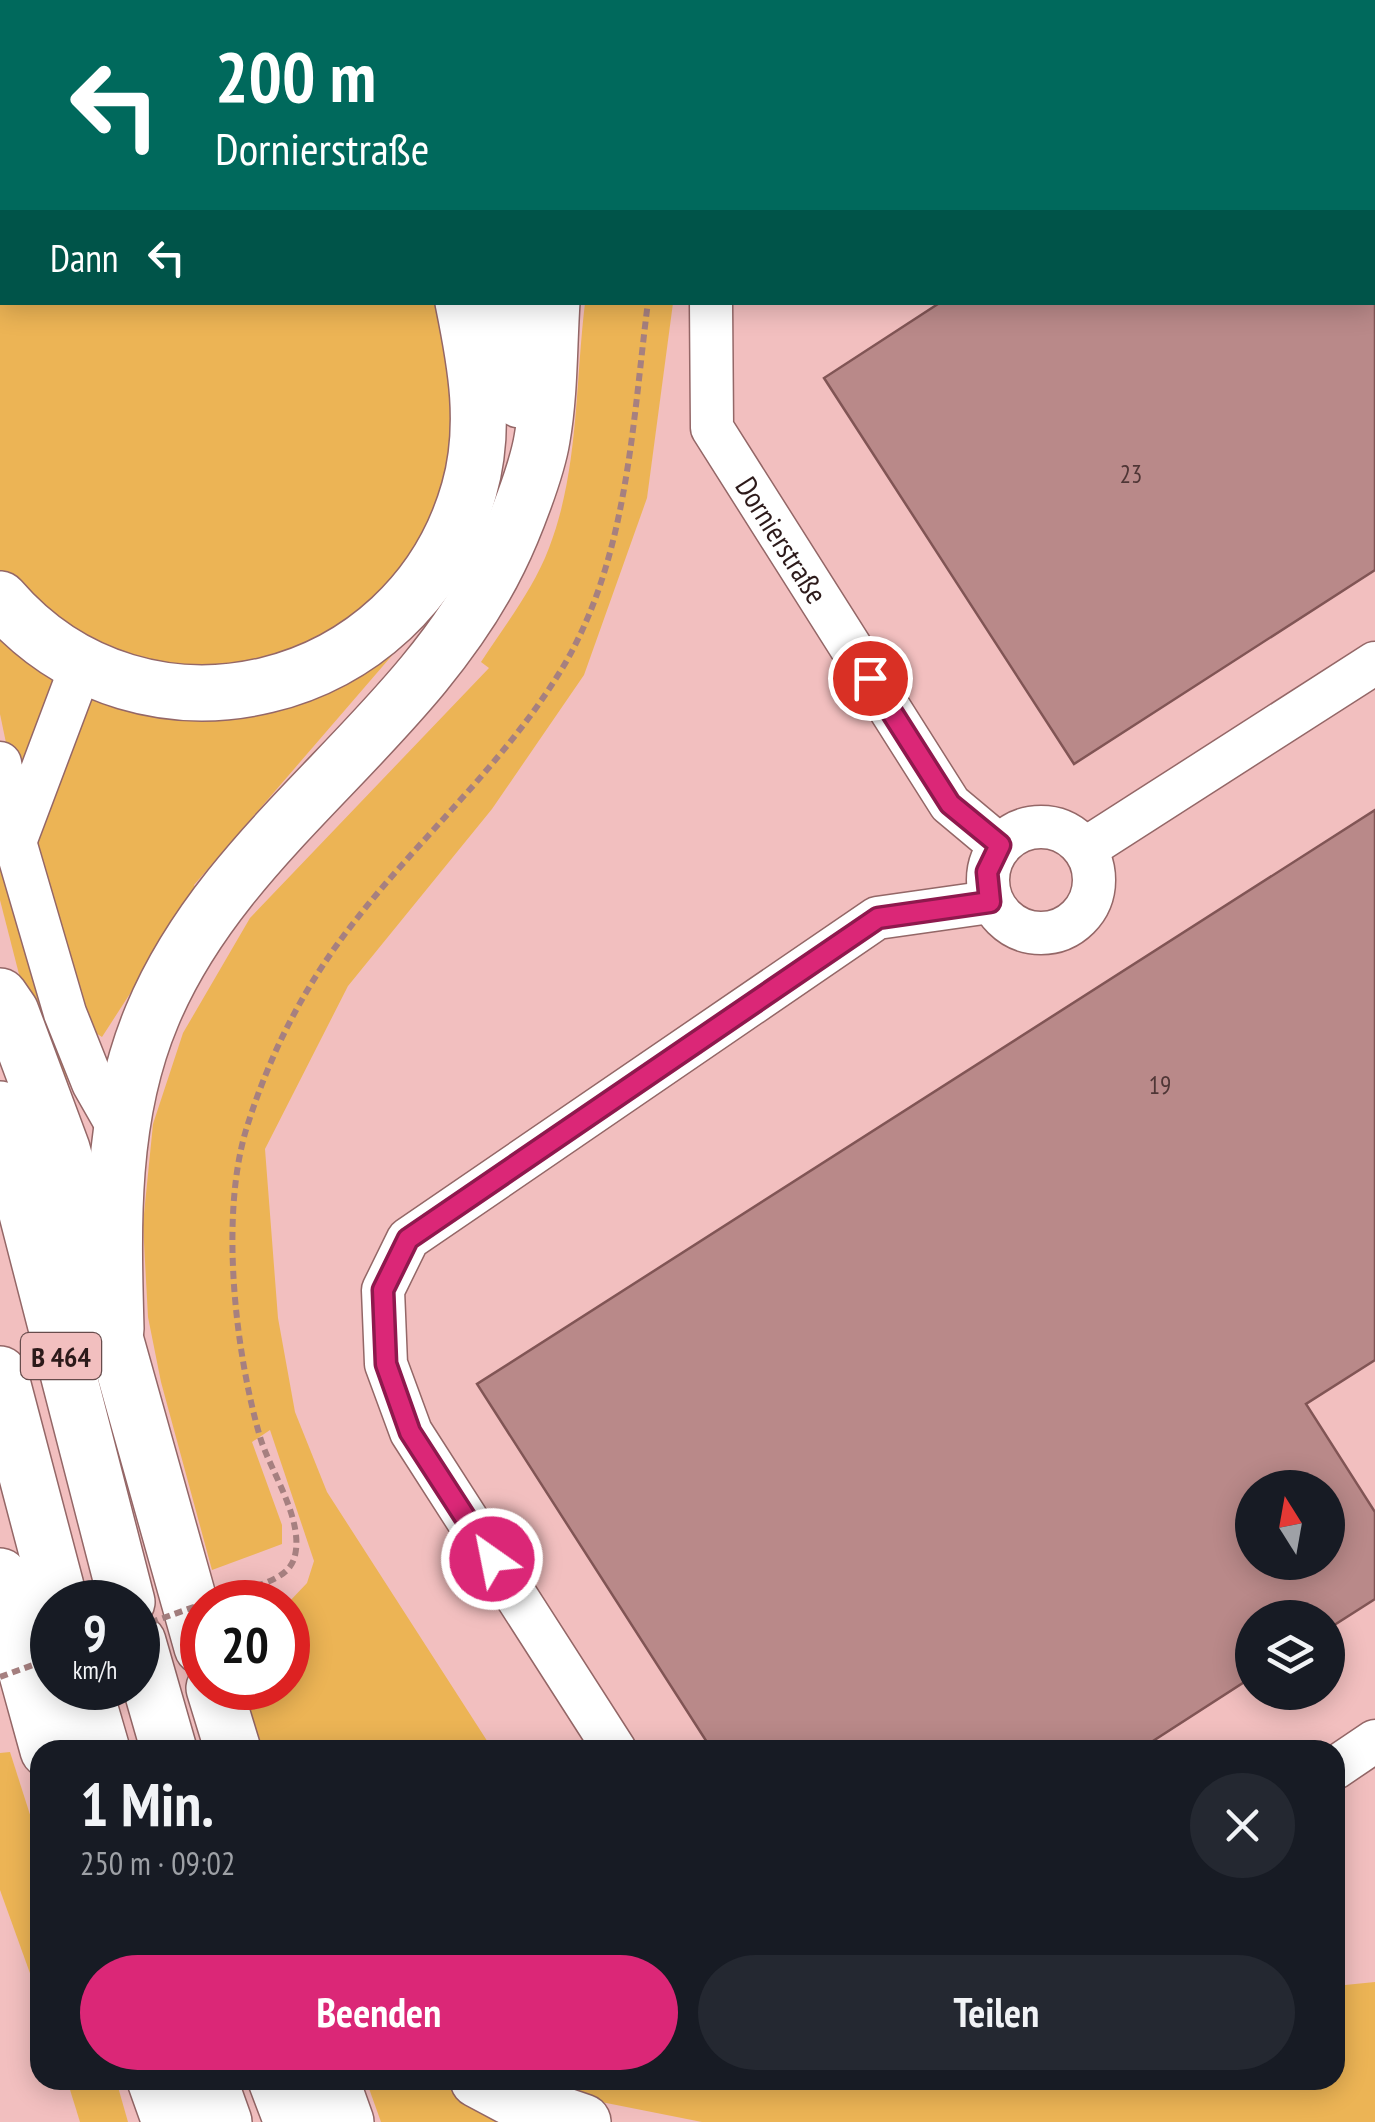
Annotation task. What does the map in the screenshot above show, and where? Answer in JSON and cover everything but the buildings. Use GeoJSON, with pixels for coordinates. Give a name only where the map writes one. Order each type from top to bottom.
{"type":"FeatureCollection","features":[{"type":"Feature","properties":{"kind":"main road"},"geometry":{"type":"LineString","coordinates":[[0,599],[49,642],[82,664],[130,682],[176,691],[219,694],[252,690],[320,668],[346,655],[393,619],[432,572],[470,489],[478,447],[478,388],[464,305]]}},
{"type":"Feature","properties":{"kind":"main road"},"geometry":{"type":"LineString","coordinates":[[507,305],[520,400],[523,492]]}},
{"type":"Feature","properties":{"kind":"main road"},"geometry":{"type":"LineString","coordinates":[[116,1330],[113,1248],[121,1132],[126,1096],[152,1016],[191,940],[255,856],[369,735],[460,622],[499,560],[542,442],[552,305]]}},
{"type":"Feature","properties":{"kind":"main road","name":"B 464"},"geometry":{"type":"LineString","coordinates":[[0,996],[11,1012],[62,1149],[91,1264],[116,1330],[184,1580]]}},
{"type":"Feature","properties":{"kind":"main road","name":"B 464"},"geometry":{"type":"LineString","coordinates":[[0,1109],[121,1580]]}},
{"type":"Feature","properties":{"kind":"main road","name":"B 464"},"geometry":{"type":"LineString","coordinates":[[0,1374],[54,1580]]}},
{"type":"Feature","properties":{"kind":"main road"},"geometry":{"type":"LineString","coordinates":[[0,1576],[45,1740]]}},
{"type":"Feature","properties":{"kind":"main road"},"geometry":{"type":"LineString","coordinates":[[90,1710],[99,1740]]}},
{"type":"Feature","properties":{"kind":"main road"},"geometry":{"type":"LineString","coordinates":[[157,1710],[165,1740]]}},
{"type":"Feature","properties":{"kind":"main road"},"geometry":{"type":"LineString","coordinates":[[220,1710],[229,1740]]}},
{"type":"Feature","properties":{"kind":"main road"},"geometry":{"type":"LineString","coordinates":[[129,2090],[137,2122]]}},
{"type":"Feature","properties":{"kind":"main road"},"geometry":{"type":"LineString","coordinates":[[159,2090],[170,2122]]}},
{"type":"Feature","properties":{"kind":"main road"},"geometry":{"type":"LineString","coordinates":[[213,2090],[224,2122]]}},
{"type":"Feature","properties":{"kind":"main road"},"geometry":{"type":"LineString","coordinates":[[280,2090],[292,2122]]}},
{"type":"Feature","properties":{"kind":"main road"},"geometry":{"type":"LineString","coordinates":[[335,2090],[346,2122]]}},
{"type":"Feature","properties":{"kind":"main road"},"geometry":{"type":"LineString","coordinates":[[496,2090],[583,2122]]}},
{"type":"Feature","properties":{"kind":"lane","name":"Dornierstraße"},"geometry":{"type":"LineString","coordinates":[[710,305],[712,428],[950,804],[1000,845]]}},
{"type":"Feature","properties":{"kind":"lane"},"geometry":{"type":"LineString","coordinates":[[15,842],[82,664]]}},
{"type":"Feature","properties":{"kind":"lane"},"geometry":{"type":"LineString","coordinates":[[1085,849],[1375,664]]}},
{"type":"Feature","properties":{"kind":"lane"},"geometry":{"type":"LineString","coordinates":[[0,763],[15,842],[65,1013],[93,1083],[121,1132]]}},
{"type":"Feature","properties":{"kind":"lane"},"geometry":{"type":"LineString","coordinates":[[1044,826],[1067,833],[1085,849],[1095,878],[1092,892],[1088,906],[1067,928],[1038,934],[1010,925],[990,902],[987,872],[1000,845],[1020,830],[1044,826]]}},
{"type":"Feature","properties":{"kind":"lane"},"geometry":{"type":"LineString","coordinates":[[609,1740],[410,1432],[386,1364],[383,1290],[408,1239],[878,918],[990,902]]}},
{"type":"Feature","properties":{"kind":"lane"},"geometry":{"type":"LineString","coordinates":[[1345,1761],[1375,1741]]}},
{"type":"Feature","properties":{"kind":"path"},"geometry":{"type":"LineString","coordinates":[[269,1580],[285,1574],[294,1558],[296,1536],[260,1438],[239,1326],[234,1228],[245,1136],[277,1044],[340,940],[488,771],[564,664],[610,552],[625,491],[648,305]]}},
{"type":"Feature","properties":{"kind":"path"},"geometry":{"type":"LineString","coordinates":[[0,1676],[30,1666]]}},
{"type":"Feature","properties":{"kind":"shaded area"},"geometry":{"type":"Polygon","coordinates":[[[0,305],[441,305],[459,442],[427,533],[360,619],[233,676],[98,658],[0,578],[0,305]]]}},
{"type":"Feature","properties":{"kind":"shaded area"},"geometry":{"type":"Polygon","coordinates":[[[585,305],[673,305],[647,498],[584,675],[492,809],[348,986],[265,1149],[278,1318],[295,1412],[327,1492],[487,1740],[257,1740],[248,1710],[310,1710],[308,1580],[314,1561],[270,1430],[252,1442],[282,1525],[282,1544],[212,1570],[161,1382],[148,1317],[143,1224],[153,1124],[183,1033],[250,918],[489,668],[481,662],[518,607],[549,548],[571,458],[585,305]]]}},
{"type":"Feature","properties":{"kind":"shaded area"},"geometry":{"type":"Polygon","coordinates":[[[420,623],[194,885],[197,890],[102,1037],[88,1028],[25,833],[81,682],[123,697],[420,623]]]}},
{"type":"Feature","properties":{"kind":"shaded area"},"geometry":{"type":"Polygon","coordinates":[[[0,627],[63,675],[20,810],[0,714],[0,627]]]}},
{"type":"Feature","properties":{"kind":"shaded area"},"geometry":{"type":"Polygon","coordinates":[[[0,845],[77,1114],[21,982],[0,900],[0,845]]]}},
{"type":"Feature","properties":{"kind":"shaded area"},"geometry":{"type":"Polygon","coordinates":[[[10,1752],[30,1815],[30,1973],[0,1890],[0,1753],[10,1752]]]}},
{"type":"Feature","properties":{"kind":"shaded area"},"geometry":{"type":"Polygon","coordinates":[[[1375,1982],[1375,2122],[702,2122],[554,2090],[1345,2090],[1345,1985],[1375,1982]]]}},
{"type":"Feature","properties":{"kind":"shaded area"},"geometry":{"type":"Polygon","coordinates":[[[70,2090],[119,2090],[128,2122],[80,2122],[70,2090]]]}},
{"type":"Feature","properties":{"kind":"shaded area"},"geometry":{"type":"Polygon","coordinates":[[[370,2090],[467,2090],[539,2122],[381,2122],[370,2090]]]}},
{"type":"Feature","properties":{"kind":"route"},"geometry":{"type":"LineString","coordinates":[[492,1559],[410,1432],[386,1364],[383,1290],[408,1239],[878,918],[990,902],[987,872],[1000,845],[950,804],[870,678]]}}]}
